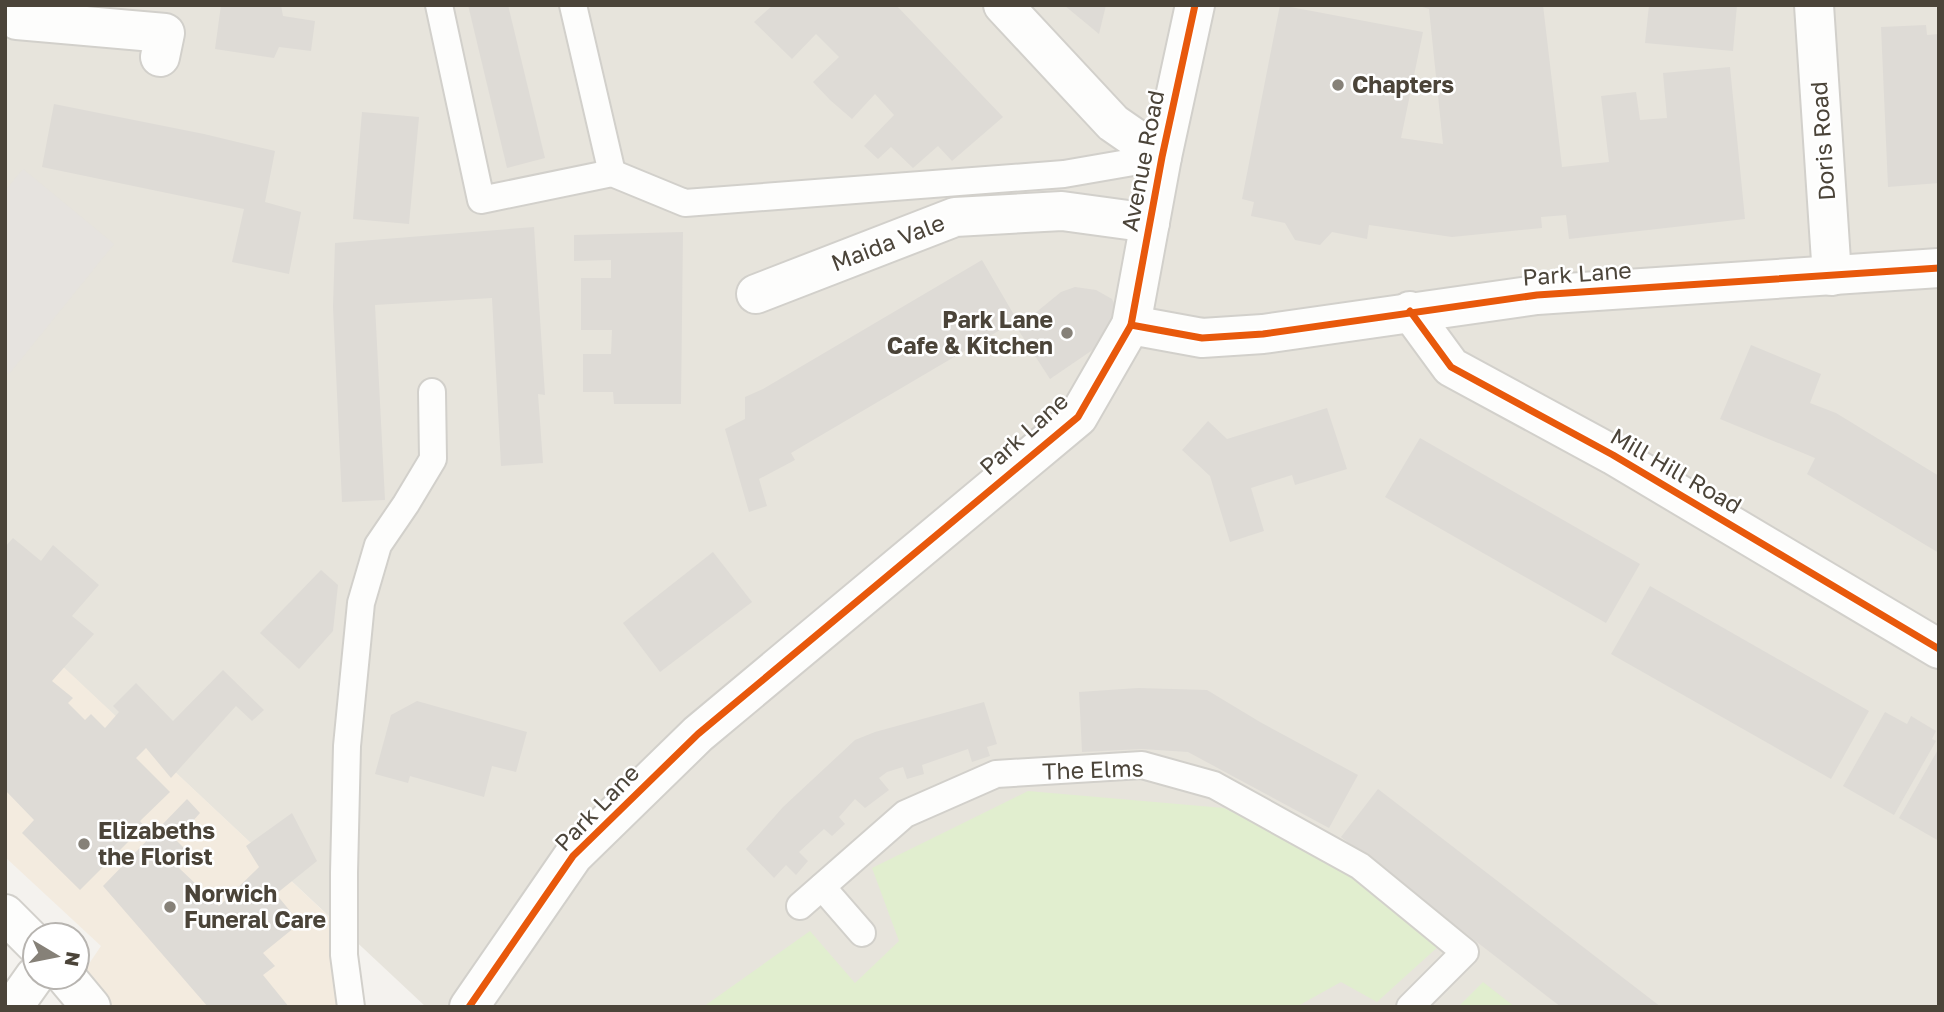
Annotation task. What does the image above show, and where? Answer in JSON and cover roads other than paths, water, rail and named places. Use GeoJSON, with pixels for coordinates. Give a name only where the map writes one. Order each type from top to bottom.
{"type":"FeatureCollection","features":[{"type":"Feature","properties":{"kind":"street"},"geometry":{"type":"LineString","coordinates":[[1003,5],[1112,123],[1162,157]]}},
{"type":"Feature","properties":{"kind":"street","name":"Avenue Road"},"geometry":{"type":"LineString","coordinates":[[1131,325],[1162,157],[1195,5]]}},
{"type":"Feature","properties":{"kind":"street","name":"Doris Road"},"geometry":{"type":"LineString","coordinates":[[1814,5],[1832,276]]}},
{"type":"Feature","properties":{"kind":"street"},"geometry":{"type":"LineString","coordinates":[[9,20],[165,32]]}},
{"type":"Feature","properties":{"kind":"street","name":"Maida Vale"},"geometry":{"type":"LineString","coordinates":[[756,294],[955,217],[1062,211],[1150,223]]}},
{"type":"Feature","properties":{"kind":"street","name":"Park Lane"},"geometry":{"type":"LineString","coordinates":[[469,1007],[573,856],[698,734],[1079,417],[1131,325],[1202,338],[1263,334],[1537,295],[1939,268]]}},
{"type":"Feature","properties":{"kind":"street","name":"Mill Hill Road"},"geometry":{"type":"LineString","coordinates":[[1410,311],[1451,367],[1613,455],[1939,649]]}},
{"type":"Feature","properties":{"kind":"street"},"geometry":{"type":"LineString","coordinates":[[5,914],[21,930]]}},
{"type":"Feature","properties":{"kind":"street"},"geometry":{"type":"LineString","coordinates":[[13,1007],[24,991]]}},
{"type":"Feature","properties":{"kind":"street"},"geometry":{"type":"LineString","coordinates":[[78,991],[91,1007]]}},
{"type":"Feature","properties":{"kind":"lane"},"geometry":{"type":"LineString","coordinates":[[439,5],[481,200],[612,173],[685,204],[1064,174],[1162,157]]}},
{"type":"Feature","properties":{"kind":"lane"},"geometry":{"type":"LineString","coordinates":[[573,5],[612,173]]}},
{"type":"Feature","properties":{"kind":"lane"},"geometry":{"type":"LineString","coordinates":[[351,1007],[344,955],[347,746],[361,603],[378,545],[433,459],[432,392]]}},
{"type":"Feature","properties":{"kind":"lane","name":"The Elms"},"geometry":{"type":"LineString","coordinates":[[800,906],[905,814],[996,774],[1142,765],[1214,785],[1360,866],[1465,952],[1410,1007]]}},
{"type":"Feature","properties":{"kind":"lane"},"geometry":{"type":"LineString","coordinates":[[822,887],[862,933]]}},
{"type":"Feature","properties":{"kind":"place","name":"Chapters"},"geometry":{"type":"Point","coordinates":[1338,85]}},
{"type":"Feature","properties":{"kind":"place","name":"Park Lane Cafe & Kitchen"},"geometry":{"type":"Point","coordinates":[1067,333]}},
{"type":"Feature","properties":{"kind":"place","name":"Elizabeths the Florist"},"geometry":{"type":"Point","coordinates":[84,844]}},
{"type":"Feature","properties":{"kind":"place","name":"Norwich Funeral Care"},"geometry":{"type":"Point","coordinates":[170,907]}}]}
